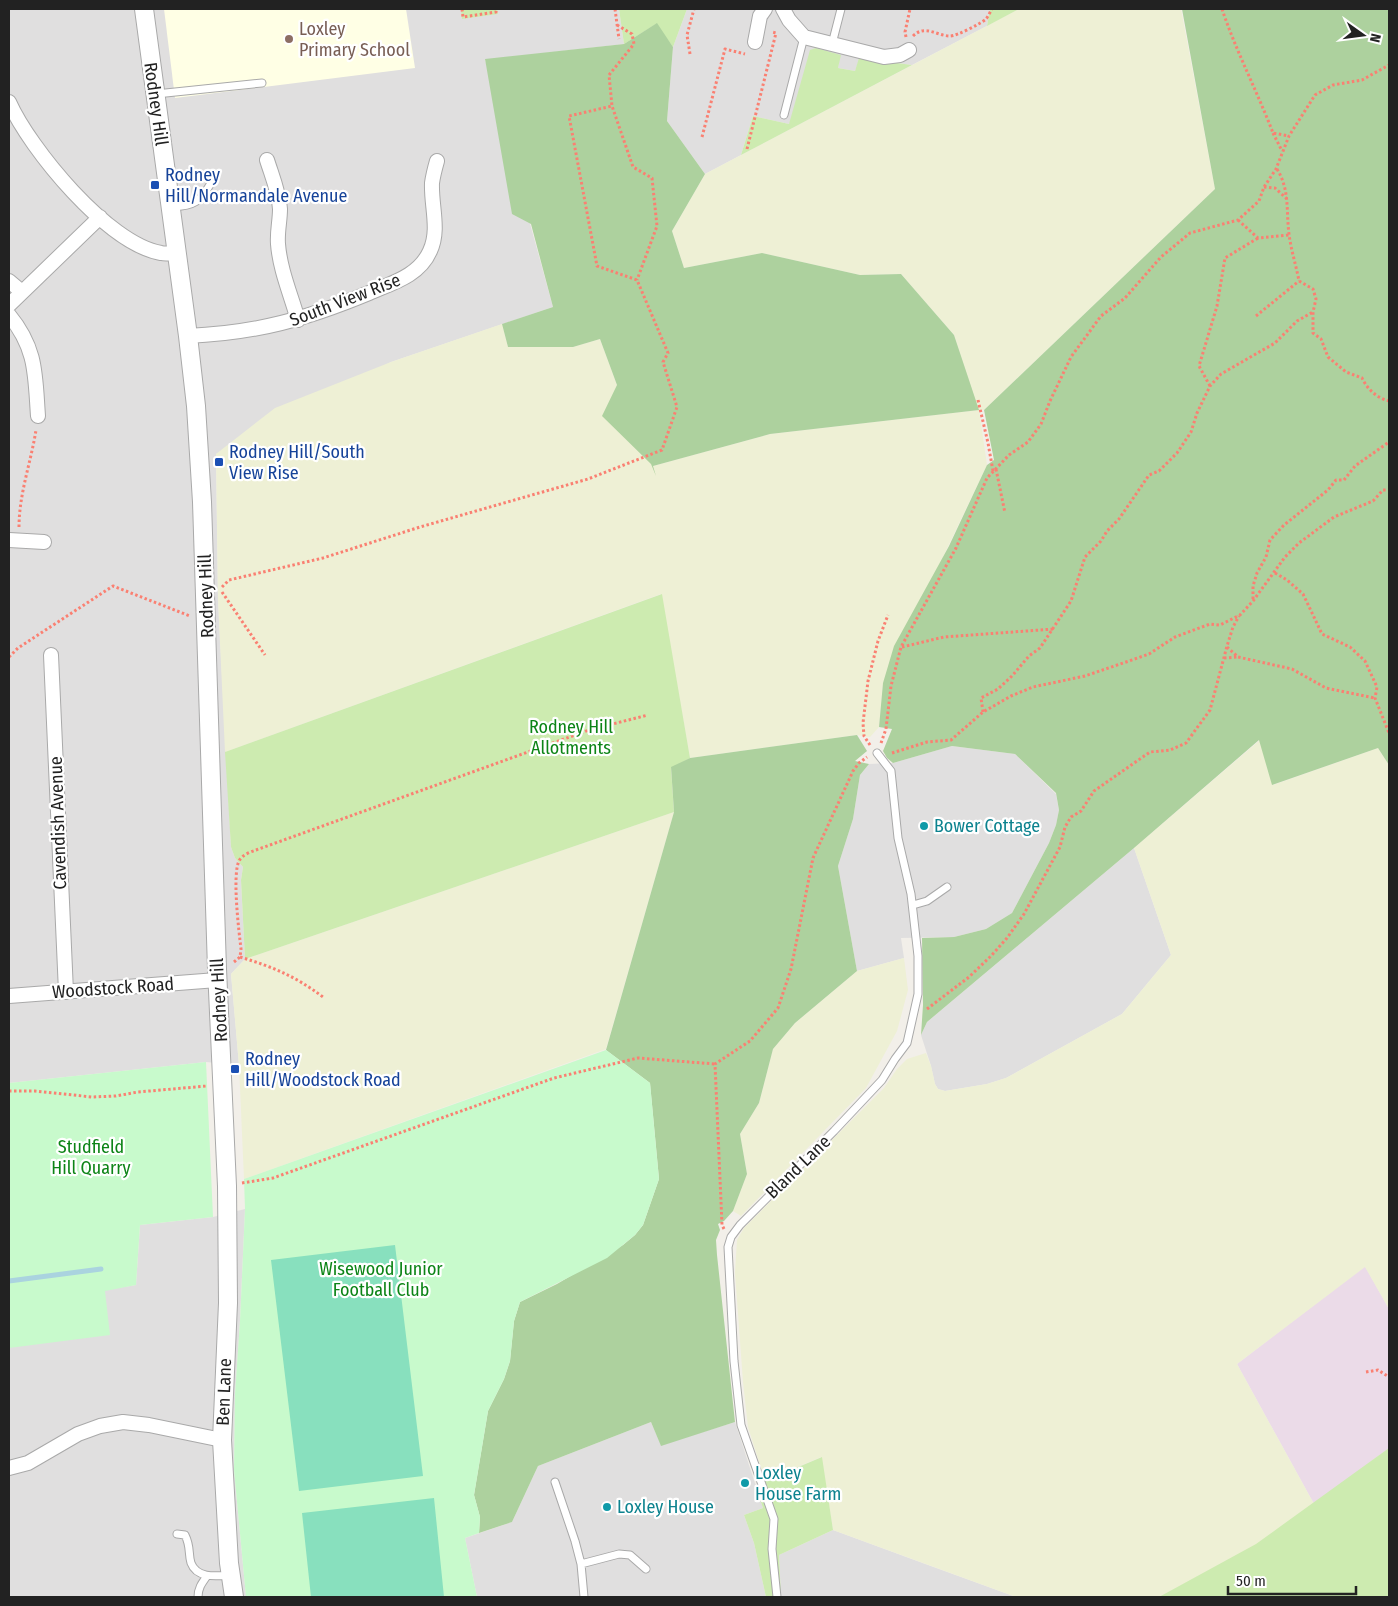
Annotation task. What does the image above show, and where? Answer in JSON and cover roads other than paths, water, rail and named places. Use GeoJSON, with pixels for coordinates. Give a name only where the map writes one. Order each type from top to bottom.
{"type":"FeatureCollection","features":[{"type":"Feature","properties":{"kind":"street","name":"Rodney Hill"},"geometry":{"type":"LineString","coordinates":[[144,9],[196,406],[207,623],[217,975],[227,1186]]}},
{"type":"Feature","properties":{"kind":"street"},"geometry":{"type":"LineString","coordinates":[[755,42],[760,16],[765,9]]}},
{"type":"Feature","properties":{"kind":"street"},"geometry":{"type":"LineString","coordinates":[[784,9],[789,20],[804,37],[884,57],[900,55],[908,44]]}},
{"type":"Feature","properties":{"kind":"street"},"geometry":{"type":"LineString","coordinates":[[9,102],[16,117],[42,156],[70,190],[120,234],[161,253],[176,253]]}},
{"type":"Feature","properties":{"kind":"street"},"geometry":{"type":"LineString","coordinates":[[267,160],[279,198],[278,245],[282,266],[298,320]]}},
{"type":"Feature","properties":{"kind":"street","name":"South View Rise"},"geometry":{"type":"LineString","coordinates":[[188,336],[244,331],[298,320],[335,307],[410,275],[422,264],[430,251],[434,236],[432,183],[437,161]]}},
{"type":"Feature","properties":{"kind":"street"},"geometry":{"type":"LineString","coordinates":[[9,305],[100,217]]}},
{"type":"Feature","properties":{"kind":"street"},"geometry":{"type":"LineString","coordinates":[[9,281],[22,292]]}},
{"type":"Feature","properties":{"kind":"street"},"geometry":{"type":"LineString","coordinates":[[9,315],[18,326],[34,361],[38,416]]}},
{"type":"Feature","properties":{"kind":"street"},"geometry":{"type":"LineString","coordinates":[[14,540],[44,542]]}},
{"type":"Feature","properties":{"kind":"street","name":"Cavendish Avenue"},"geometry":{"type":"LineString","coordinates":[[51,655],[66,992]]}},
{"type":"Feature","properties":{"kind":"street","name":"Woodstock Road"},"geometry":{"type":"LineString","coordinates":[[9,996],[66,992],[217,975]]}},
{"type":"Feature","properties":{"kind":"street","name":"Ben Lane"},"geometry":{"type":"LineString","coordinates":[[227,1186],[228,1303],[222,1440],[234,1597]]}},
{"type":"Feature","properties":{"kind":"street"},"geometry":{"type":"LineString","coordinates":[[9,1468],[28,1463],[78,1434],[100,1426],[123,1422],[149,1425],[222,1440]]}},
{"type":"Feature","properties":{"kind":"lane"},"geometry":{"type":"LineString","coordinates":[[832,44],[841,9]]}},
{"type":"Feature","properties":{"kind":"lane"},"geometry":{"type":"LineString","coordinates":[[784,115],[804,37]]}},
{"type":"Feature","properties":{"kind":"lane"},"geometry":{"type":"LineString","coordinates":[[155,94],[262,83]]}},
{"type":"Feature","properties":{"kind":"lane"},"geometry":{"type":"LineString","coordinates":[[170,208],[194,203],[203,196],[211,183]]}},
{"type":"Feature","properties":{"kind":"lane","name":"Bland Lane"},"geometry":{"type":"LineString","coordinates":[[777,1597],[772,1549],[774,1519],[741,1425],[734,1361],[728,1247],[731,1237],[752,1212],[834,1131],[882,1080],[907,1043],[918,994],[918,956],[913,905],[898,838],[891,771],[877,754]]}},
{"type":"Feature","properties":{"kind":"lane"},"geometry":{"type":"LineString","coordinates":[[913,905],[927,901],[947,887]]}},
{"type":"Feature","properties":{"kind":"lane"},"geometry":{"type":"LineString","coordinates":[[555,1482],[581,1564],[584,1597]]}},
{"type":"Feature","properties":{"kind":"lane"},"geometry":{"type":"LineString","coordinates":[[177,1534],[185,1535],[190,1544],[191,1563],[198,1572],[208,1576],[231,1576]]}},
{"type":"Feature","properties":{"kind":"lane"},"geometry":{"type":"LineString","coordinates":[[581,1564],[619,1554],[630,1555],[646,1569]]}},
{"type":"Feature","properties":{"kind":"lane"},"geometry":{"type":"LineString","coordinates":[[198,1597],[201,1584],[208,1576]]}},
{"type":"Feature","properties":{"kind":"waterway"},"geometry":{"type":"LineString","coordinates":[[9,1281],[101,1269]]}},
{"type":"Feature","properties":{"kind":"place","name":"Loxley Primary School"},"geometry":{"type":"Point","coordinates":[289,39]}},
{"type":"Feature","properties":{"kind":"place","name":"Rodney Hill/Normandale Avenue"},"geometry":{"type":"Point","coordinates":[155,185]}},
{"type":"Feature","properties":{"kind":"place","name":"Rodney Hill/South View Rise"},"geometry":{"type":"Point","coordinates":[219,462]}},
{"type":"Feature","properties":{"kind":"place","name":"Bower Cottage"},"geometry":{"type":"Point","coordinates":[924,826]}},
{"type":"Feature","properties":{"kind":"place","name":"Rodney Hill/Woodstock Road"},"geometry":{"type":"Point","coordinates":[235,1069]}},
{"type":"Feature","properties":{"kind":"place","name":"Loxley House Farm"},"geometry":{"type":"Point","coordinates":[745,1483]}},
{"type":"Feature","properties":{"kind":"place","name":"Loxley House"},"geometry":{"type":"Point","coordinates":[607,1507]}},
{"type":"Feature","properties":{"kind":"park label","name":"Rodney Hill Allotments"},"geometry":{"type":"Point","coordinates":[571,738]}},
{"type":"Feature","properties":{"kind":"park label","name":"Studfield Hill Quarry"},"geometry":{"type":"Point","coordinates":[91,1157]}},
{"type":"Feature","properties":{"kind":"park label","name":"Wisewood Junior Football Club"},"geometry":{"type":"Point","coordinates":[381,1279]}}]}
